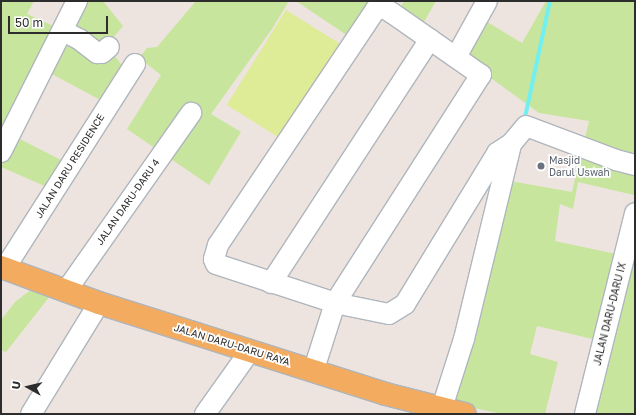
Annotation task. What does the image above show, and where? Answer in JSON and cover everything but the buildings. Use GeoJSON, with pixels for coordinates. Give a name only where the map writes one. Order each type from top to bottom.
{"type":"FeatureCollection","features":[{"type":"Feature","properties":{"kind":"main road","name":"JALAN DARU-DARU RAYA"},"geometry":{"type":"LineString","coordinates":[[3,268],[99,303],[250,351],[314,369],[441,412],[465,414]]}},
{"type":"Feature","properties":{"kind":"street"},"geometry":{"type":"LineString","coordinates":[[1,152],[77,1]]}},
{"type":"Feature","properties":{"kind":"street"},"geometry":{"type":"LineString","coordinates":[[456,57],[486,1]]}},
{"type":"Feature","properties":{"kind":"street"},"geometry":{"type":"LineString","coordinates":[[314,369],[335,303],[481,75],[384,8],[373,11],[218,245],[214,256],[215,263],[271,283],[335,303],[382,314],[401,308],[497,153],[511,144],[526,126],[609,158],[635,165]]}},
{"type":"Feature","properties":{"kind":"street"},"geometry":{"type":"LineString","coordinates":[[63,31],[79,39],[97,53],[102,53],[109,47]]}},
{"type":"Feature","properties":{"kind":"street"},"geometry":{"type":"LineString","coordinates":[[271,283],[430,39]]}},
{"type":"Feature","properties":{"kind":"street","name":"JALAN DARU RESIDENCE"},"geometry":{"type":"LineString","coordinates":[[3,268],[135,64]]}},
{"type":"Feature","properties":{"kind":"street","name":"JALAN DARU-DARU 4"},"geometry":{"type":"LineString","coordinates":[[66,290],[191,113]]}},
{"type":"Feature","properties":{"kind":"street"},"geometry":{"type":"LineString","coordinates":[[441,412],[464,339],[511,144]]}},
{"type":"Feature","properties":{"kind":"street","name":"JALAN DARU-DARU IX"},"geometry":{"type":"LineString","coordinates":[[585,414],[635,213]]}},
{"type":"Feature","properties":{"kind":"street"},"geometry":{"type":"LineString","coordinates":[[31,414],[99,303]]}},
{"type":"Feature","properties":{"kind":"street"},"geometry":{"type":"LineString","coordinates":[[205,414],[250,351]]}},
{"type":"Feature","properties":{"kind":"green space"},"geometry":{"type":"Polygon","coordinates":[[[1,1],[34,1],[27,14],[58,28],[1,144],[1,1]]]}},
{"type":"Feature","properties":{"kind":"green space"},"geometry":{"type":"Polygon","coordinates":[[[80,1],[103,1],[123,26],[102,51],[71,30],[80,1]]]}},
{"type":"Feature","properties":{"kind":"green space"},"geometry":{"type":"Polygon","coordinates":[[[196,1],[289,1],[272,29],[211,114],[241,132],[209,185],[127,129],[161,75],[139,58],[147,48],[157,47],[196,1]]]}},
{"type":"Feature","properties":{"kind":"green space"},"geometry":{"type":"Polygon","coordinates":[[[296,1],[391,1],[348,36],[296,1]]]}},
{"type":"Feature","properties":{"kind":"green space"},"geometry":{"type":"Polygon","coordinates":[[[404,1],[436,1],[421,27],[399,10],[404,1]]]}},
{"type":"Feature","properties":{"kind":"green space"},"geometry":{"type":"Polygon","coordinates":[[[546,1],[635,1],[635,157],[583,147],[589,121],[539,113],[462,57],[484,20],[522,43],[546,1]]]}},
{"type":"Feature","properties":{"kind":"green space"},"geometry":{"type":"Polygon","coordinates":[[[286,10],[342,45],[283,140],[227,105],[286,10]]]}},
{"type":"Feature","properties":{"kind":"green space"},"geometry":{"type":"Polygon","coordinates":[[[62,40],[113,54],[126,70],[106,103],[48,72],[62,40]]]}},
{"type":"Feature","properties":{"kind":"green space"},"geometry":{"type":"Polygon","coordinates":[[[14,136],[63,161],[47,187],[1,167],[14,136]]]}},
{"type":"Feature","properties":{"kind":"green space"},"geometry":{"type":"Polygon","coordinates":[[[582,159],[611,162],[635,169],[634,195],[578,182],[573,209],[560,204],[555,241],[616,254],[597,340],[537,326],[530,354],[558,362],[545,414],[503,414],[450,403],[510,181],[572,192],[579,161],[582,159]]]}},
{"type":"Feature","properties":{"kind":"green space"},"geometry":{"type":"Polygon","coordinates":[[[635,223],[635,414],[589,414],[635,223]]]}},
{"type":"Feature","properties":{"kind":"green space"},"geometry":{"type":"Polygon","coordinates":[[[32,289],[50,296],[6,352],[1,350],[1,320],[15,302],[32,289]]]}},
{"type":"Feature","properties":{"kind":"waterway"},"geometry":{"type":"LineString","coordinates":[[524,122],[550,1]]}},
{"type":"Feature","properties":{"kind":"place","name":"Masjid Darul Uswah"},"geometry":{"type":"Point","coordinates":[541,166]}}]}
